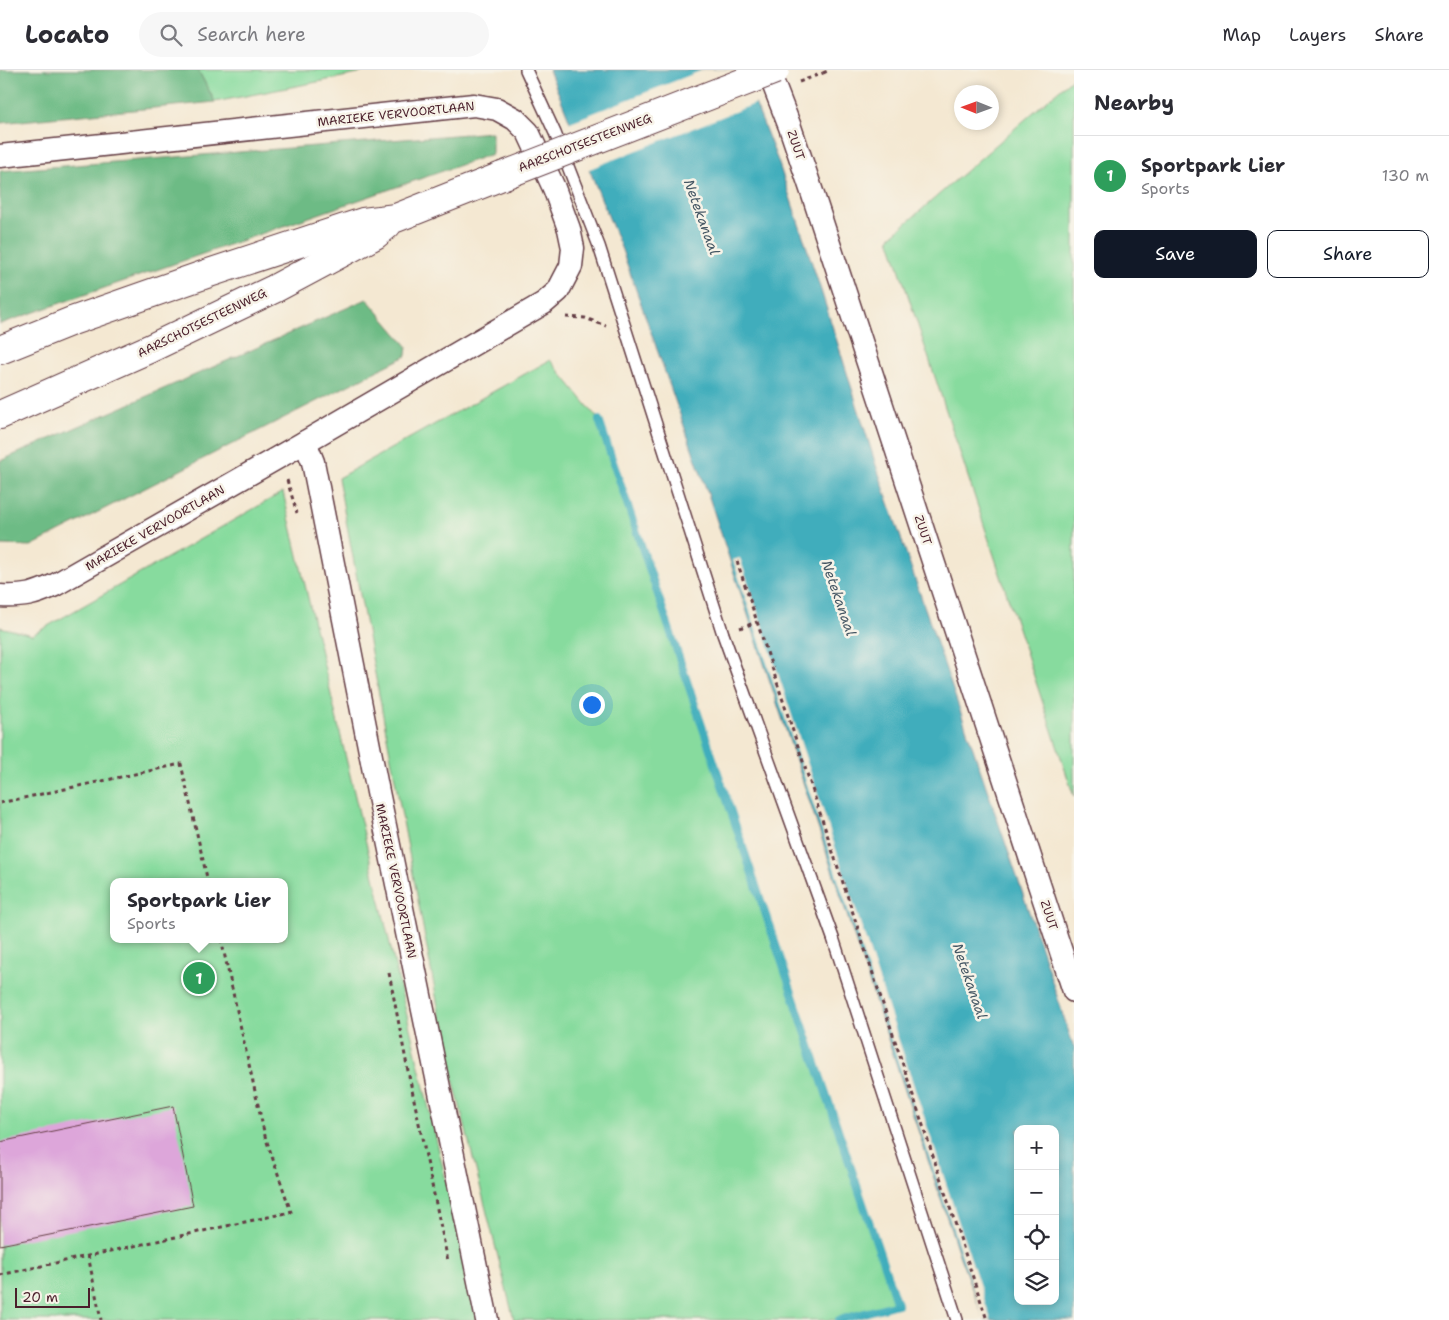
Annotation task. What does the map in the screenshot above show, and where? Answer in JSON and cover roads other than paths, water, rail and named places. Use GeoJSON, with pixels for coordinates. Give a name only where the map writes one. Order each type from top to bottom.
{"type":"FeatureCollection","features":[{"type":"Feature","properties":{"kind":"main road","name":"AARSCHOTSESTEENWEG"},"geometry":{"type":"LineString","coordinates":[[0,350],[209,273],[363,222],[396,218],[775,70]]}},
{"type":"Feature","properties":{"kind":"main road","name":"AARSCHOTSESTEENWEG"},"geometry":{"type":"LineString","coordinates":[[0,415],[150,349],[274,288],[375,235],[396,218]]}},
{"type":"Feature","properties":{"kind":"street","name":"ZUUT"},"geometry":{"type":"LineString","coordinates":[[768,70],[790,126],[1074,992]]}},
{"type":"Feature","properties":{"kind":"street","name":"MARIEKE VERVOORTLAAN"},"geometry":{"type":"LineString","coordinates":[[0,156],[474,105],[497,109],[515,119],[528,132],[554,188],[569,229],[573,248],[571,266],[558,291],[544,303],[55,585],[38,592],[20,596],[0,596]]}},
{"type":"Feature","properties":{"kind":"street","name":"MARIEKE VERVOORTLAAN"},"geometry":{"type":"LineString","coordinates":[[304,442],[313,462],[378,792],[487,1320]]}},
{"type":"Feature","properties":{"kind":"lane"},"geometry":{"type":"LineString","coordinates":[[526,70],[555,133],[599,246],[723,634],[833,938],[958,1320]]}},
{"type":"Feature","properties":{"kind":"water","name":"Netekanaal"},"geometry":{"type":"Polygon","coordinates":[[[549,70],[742,70],[778,161],[876,465],[1074,1048],[1074,1320],[984,1320],[960,1257],[708,494],[622,250],[549,70]]]}},
{"type":"Feature","properties":{"kind":"waterway"},"geometry":{"type":"LineString","coordinates":[[599,420],[897,1304],[839,1320]]}},
{"type":"Feature","properties":{"kind":"place","name":"Sportpark Lier"},"geometry":{"type":"Point","coordinates":[199,978]}}]}
